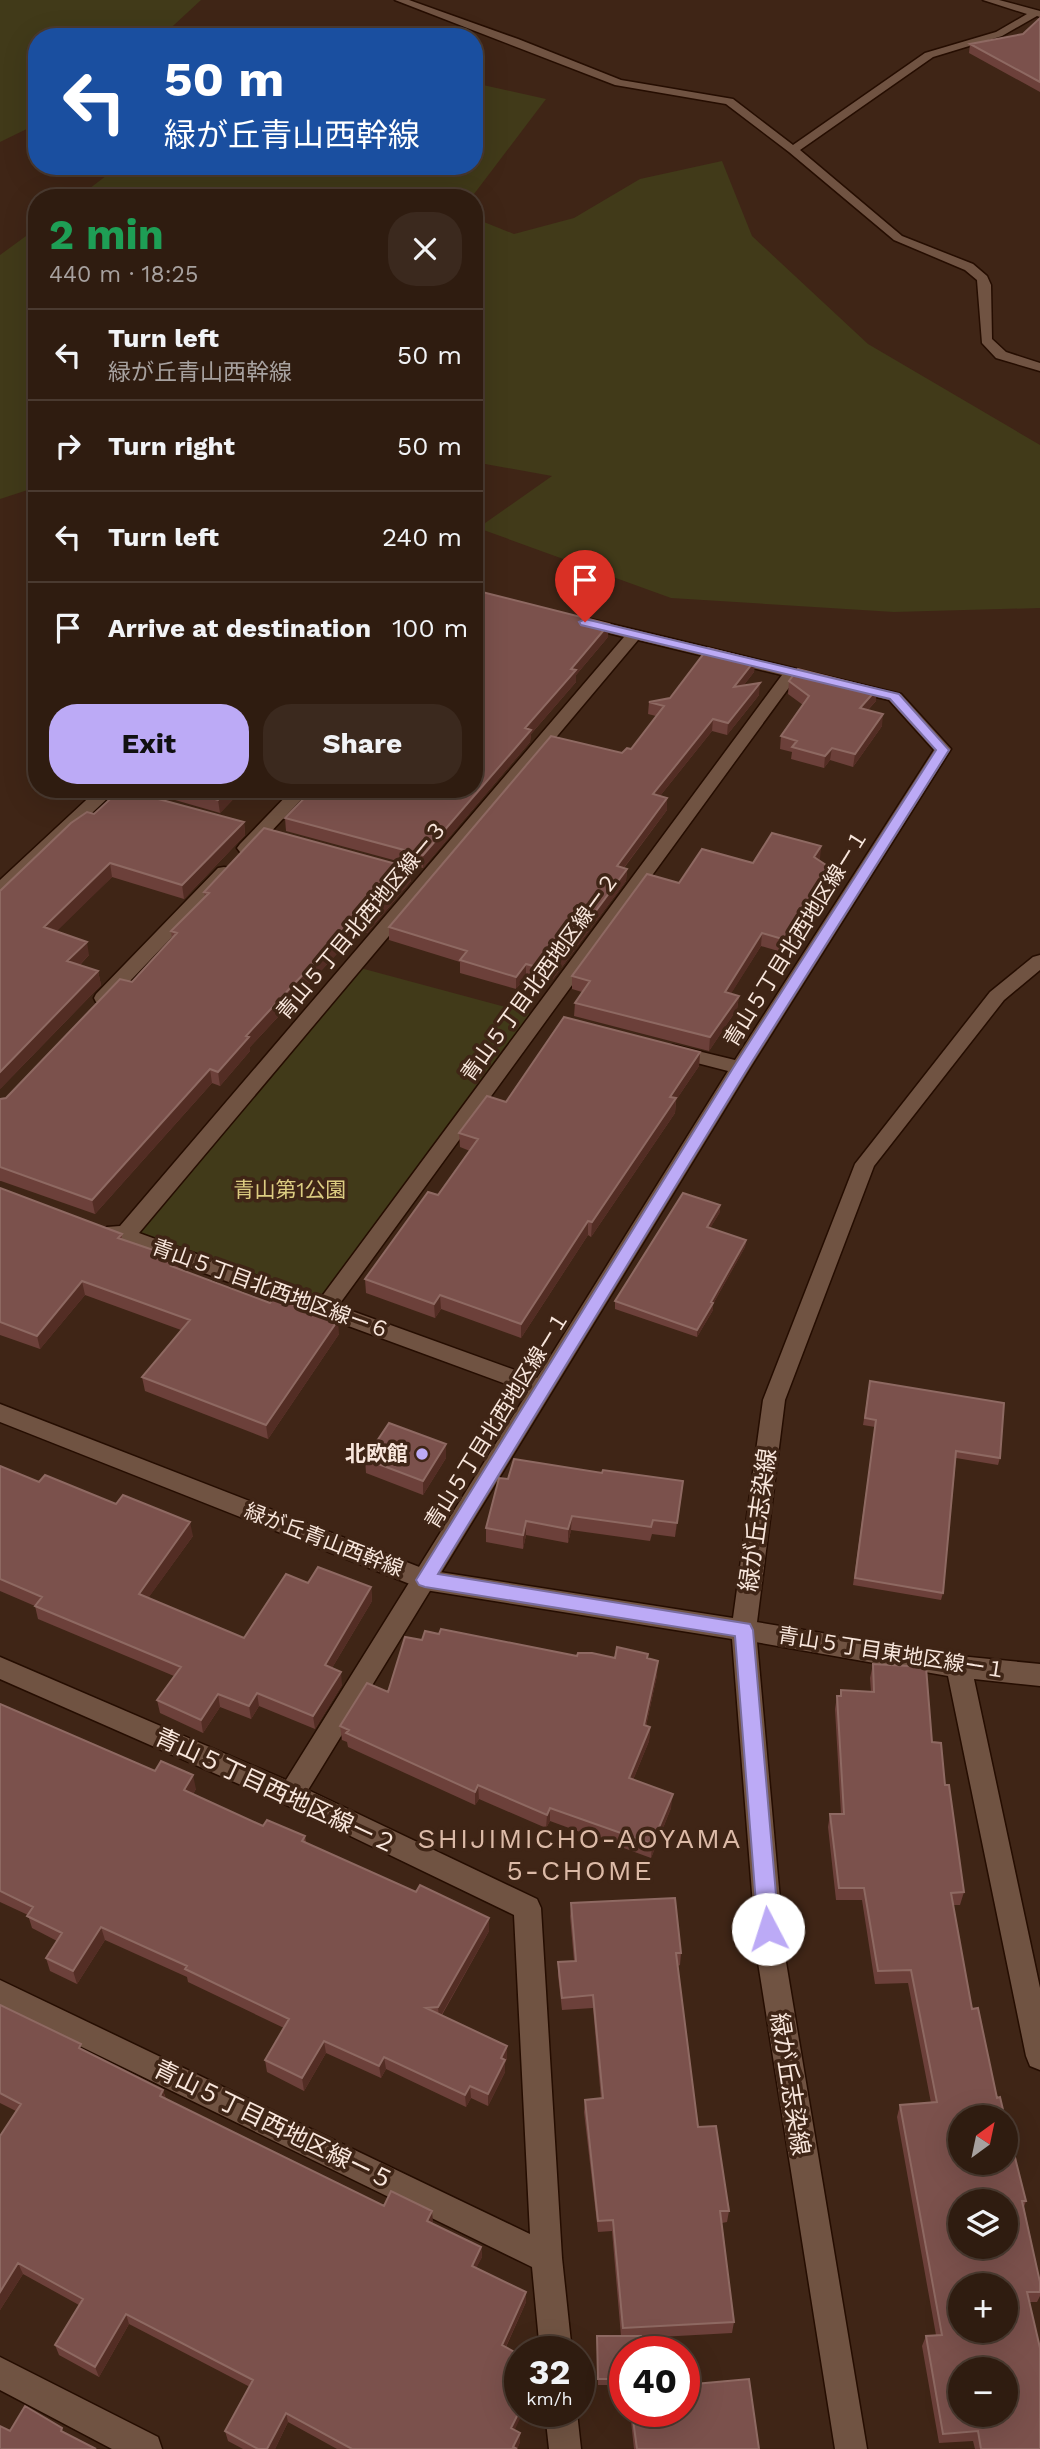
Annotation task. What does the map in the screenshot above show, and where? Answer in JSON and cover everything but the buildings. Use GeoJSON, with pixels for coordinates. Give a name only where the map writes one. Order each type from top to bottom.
{"type":"FeatureCollection","features":[{"type":"Feature","properties":{"kind":"street"},"geometry":{"type":"LineString","coordinates":[[400,0],[479,28]]}},
{"type":"Feature","properties":{"kind":"street"},"geometry":{"type":"LineString","coordinates":[[988,0],[1038,14]]}},
{"type":"Feature","properties":{"kind":"street"},"geometry":{"type":"LineString","coordinates":[[793,150],[929,55],[999,34],[1038,14]]}},
{"type":"Feature","properties":{"kind":"street"},"geometry":{"type":"LineString","coordinates":[[483,30],[619,83],[729,101],[793,150],[898,239],[969,267],[984,279],[986,340],[1001,355],[1040,367]]}},
{"type":"Feature","properties":{"kind":"street","name":"青山５丁目北西地区線ー１"},"geometry":{"type":"LineString","coordinates":[[292,1795],[740,1068],[943,750],[895,697],[560,616]]}},
{"type":"Feature","properties":{"kind":"street","name":"青山５丁目北西地区線ー３"},"geometry":{"type":"LineString","coordinates":[[124,1236],[421,877],[635,634]]}},
{"type":"Feature","properties":{"kind":"street","name":"青山５丁目北西地区線ー２"},"geometry":{"type":"LineString","coordinates":[[324,1309],[792,672]]}},
{"type":"Feature","properties":{"kind":"street"},"geometry":{"type":"LineString","coordinates":[[0,890],[98,798]]}},
{"type":"Feature","properties":{"kind":"street"},"geometry":{"type":"LineString","coordinates":[[138,798],[158,804]]}},
{"type":"Feature","properties":{"kind":"street"},"geometry":{"type":"LineString","coordinates":[[87,1015],[266,836],[296,798]]}},
{"type":"Feature","properties":{"kind":"street"},"geometry":{"type":"LineString","coordinates":[[234,827],[266,836]]}},
{"type":"Feature","properties":{"kind":"street","name":"緑が丘志染線"},"geometry":{"type":"LineString","coordinates":[[851,2449],[771,1956],[744,1630],[774,1401],[865,1164],[997,996],[1040,961]]}},
{"type":"Feature","properties":{"kind":"street"},"geometry":{"type":"LineString","coordinates":[[539,1016],[566,1023]]}},
{"type":"Feature","properties":{"kind":"street"},"geometry":{"type":"LineString","coordinates":[[660,1048],[740,1068]]}},
{"type":"Feature","properties":{"kind":"street","name":"青山５丁目北西地区線ー６"},"geometry":{"type":"LineString","coordinates":[[99,1226],[543,1389]]}},
{"type":"Feature","properties":{"kind":"street","name":"緑が丘青山西幹線"},"geometry":{"type":"LineString","coordinates":[[0,1413],[425,1580],[744,1630]]}},
{"type":"Feature","properties":{"kind":"street","name":"青山５丁目東地区線ー１"},"geometry":{"type":"LineString","coordinates":[[744,1630],[959,1667],[1040,1675]]}},
{"type":"Feature","properties":{"kind":"street"},"geometry":{"type":"LineString","coordinates":[[959,1667],[1040,2056]]}},
{"type":"Feature","properties":{"kind":"street","name":"青山５丁目西地区線ー２"},"geometry":{"type":"LineString","coordinates":[[0,1668],[292,1795],[527,1908],[547,2258],[554,2336]]}},
{"type":"Feature","properties":{"kind":"street","name":"青山５丁目西地区線ー５"},"geometry":{"type":"LineString","coordinates":[[0,1993],[547,2258]]}},
{"type":"Feature","properties":{"kind":"street"},"geometry":{"type":"LineString","coordinates":[[0,2373],[146,2449]]}},
{"type":"Feature","properties":{"kind":"street"},"geometry":{"type":"LineString","coordinates":[[563,2427],[565,2449]]}},
{"type":"Feature","properties":{"kind":"green space"},"geometry":{"type":"Polygon","coordinates":[[[0,0],[201,0],[171,28],[28,28],[28,128],[0,142],[0,0]]]}},
{"type":"Feature","properties":{"kind":"green space"},"geometry":{"type":"Polygon","coordinates":[[[483,85],[546,99],[478,189],[89,189],[107,175],[483,175],[483,85]]]}},
{"type":"Feature","properties":{"kind":"green space"},"geometry":{"type":"Polygon","coordinates":[[[722,161],[752,236],[868,344],[1040,445],[1040,608],[894,612],[671,598],[483,530],[483,524],[552,476],[483,464],[483,222],[514,234],[574,218],[640,179],[722,161]]]}},
{"type":"Feature","properties":{"kind":"green space"},"geometry":{"type":"Polygon","coordinates":[[[28,235],[28,490],[0,499],[0,255],[28,235]]]}},
{"type":"Feature","properties":{"kind":"green space","name":"青山第1公園"},"geometry":{"type":"Polygon","coordinates":[[[353,966],[539,1016],[324,1309],[124,1236],[353,966]]]}},
{"type":"Feature","properties":{"kind":"place","name":"北欧館"},"geometry":{"type":"Point","coordinates":[422,1454]}},
{"type":"Feature","properties":{"kind":"district","name":"SHIJIMICHO-AOYAMA 5-CHOME"},"geometry":{"type":"Point","coordinates":[580,1854]}},
{"type":"Feature","properties":{"kind":"route"},"geometry":{"type":"LineString","coordinates":[[585,622],[895,697],[943,750],[740,1068],[425,1580],[744,1630],[768,1929]]}}]}
